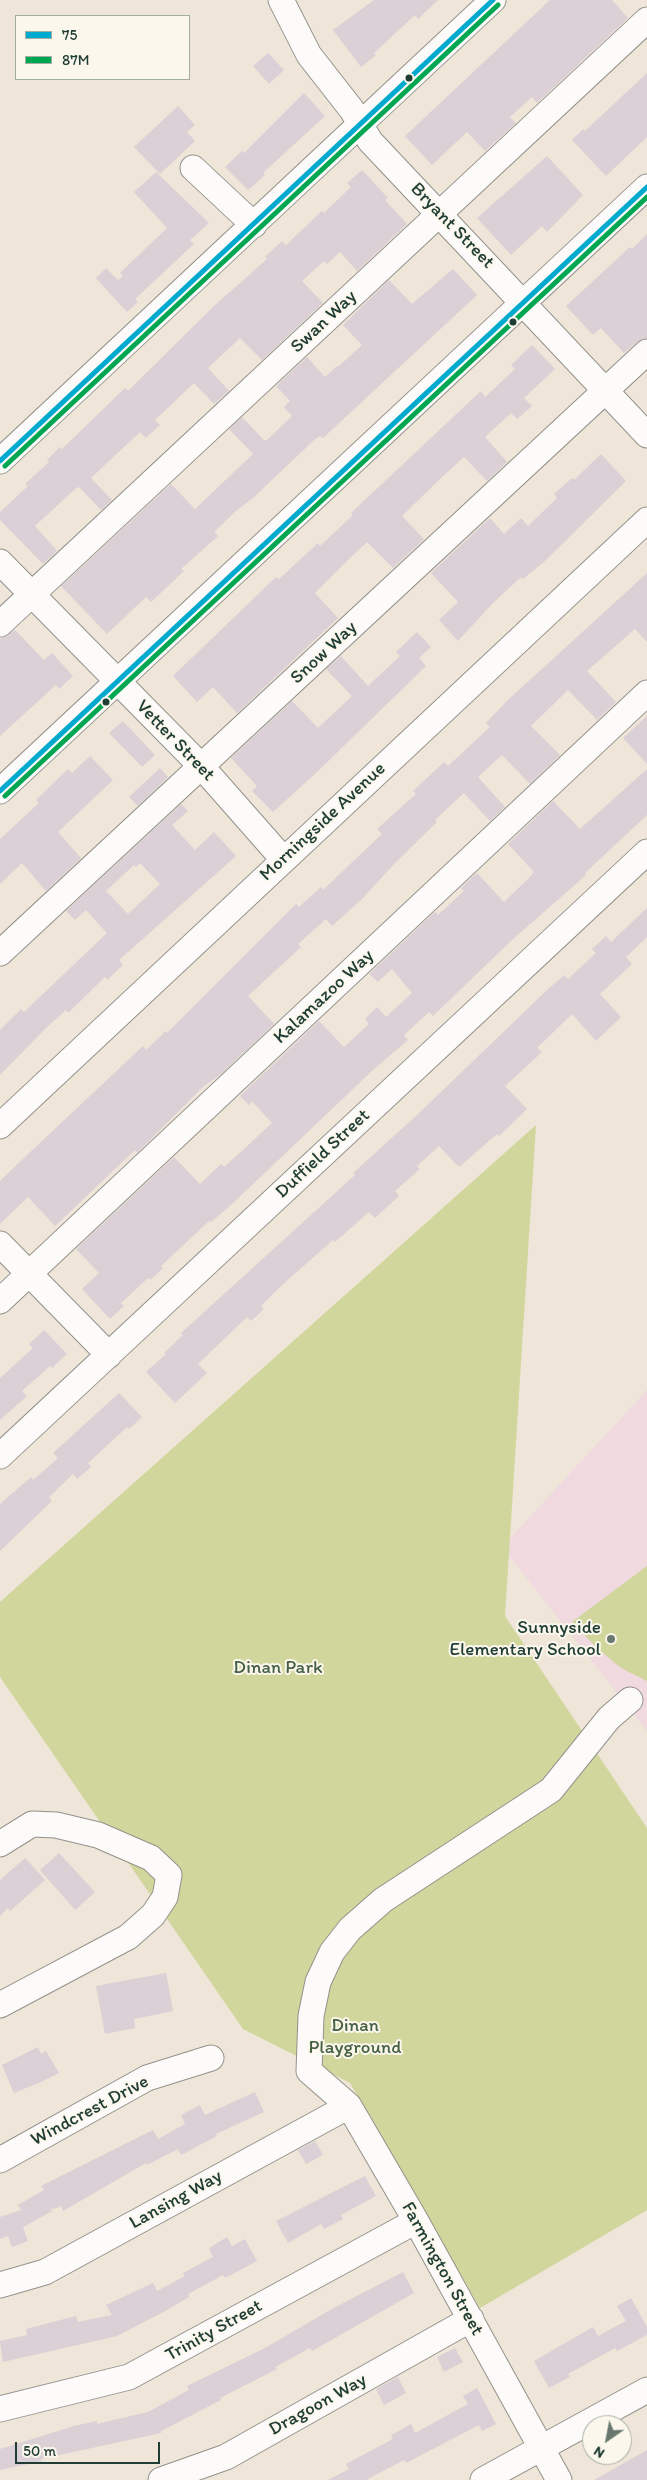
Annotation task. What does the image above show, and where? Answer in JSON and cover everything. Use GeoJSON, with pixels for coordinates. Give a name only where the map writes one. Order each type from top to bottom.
{"type":"FeatureCollection","features":[{"type":"Feature","properties":{"kind":"street","name":"Bryant Street"},"geometry":{"type":"LineString","coordinates":[[281,0],[310,55],[352,110],[370,141],[647,435]]}},
{"type":"Feature","properties":{"kind":"street"},"geometry":{"type":"LineString","coordinates":[[0,461],[361,126],[493,0]]}},
{"type":"Feature","properties":{"kind":"street","name":"Swan Way"},"geometry":{"type":"LineString","coordinates":[[0,624],[647,20]]}},
{"type":"Feature","properties":{"kind":"street"},"geometry":{"type":"LineString","coordinates":[[193,168],[254,225]]}},
{"type":"Feature","properties":{"kind":"street"},"geometry":{"type":"LineString","coordinates":[[0,792],[647,187]]}},
{"type":"Feature","properties":{"kind":"street","name":"Snow Way"},"geometry":{"type":"LineString","coordinates":[[0,953],[647,352]]}},
{"type":"Feature","properties":{"kind":"street","name":"Morningside Avenue"},"geometry":{"type":"LineString","coordinates":[[0,1126],[647,520]]}},
{"type":"Feature","properties":{"kind":"street","name":"Vetter Street"},"geometry":{"type":"LineString","coordinates":[[0,562],[33,593],[117,682],[202,766],[283,859]]}},
{"type":"Feature","properties":{"kind":"street","name":"Kalamazoo Way"},"geometry":{"type":"LineString","coordinates":[[0,1301],[647,693]]}},
{"type":"Feature","properties":{"kind":"street","name":"Duffield Street"},"geometry":{"type":"LineString","coordinates":[[0,1456],[647,852]]}},
{"type":"Feature","properties":{"kind":"street"},"geometry":{"type":"LineString","coordinates":[[0,1244],[109,1355]]}},
{"type":"Feature","properties":{"kind":"street","name":"Farmington Street"},"geometry":{"type":"LineString","coordinates":[[559,2480],[416,2221],[348,2106],[309,2071],[311,2016],[318,1982],[332,1952],[350,1929],[383,1900],[552,1790],[609,1718],[630,1700]]}},
{"type":"Feature","properties":{"kind":"street"},"geometry":{"type":"LineString","coordinates":[[0,1844],[32,1824],[56,1825],[98,1835],[151,1858],[169,1875],[165,1897],[153,1915],[128,1937],[0,2005]]}},
{"type":"Feature","properties":{"kind":"street","name":"Windcrest Drive"},"geometry":{"type":"LineString","coordinates":[[0,2160],[147,2078],[211,2058]]}},
{"type":"Feature","properties":{"kind":"street","name":"Lansing Way"},"geometry":{"type":"LineString","coordinates":[[0,2285],[45,2272],[348,2106]]}},
{"type":"Feature","properties":{"kind":"street","name":"Trinity Street"},"geometry":{"type":"LineString","coordinates":[[0,2408],[129,2377],[416,2221]]}},
{"type":"Feature","properties":{"kind":"street","name":"Dragoon Way"},"geometry":{"type":"LineString","coordinates":[[161,2480],[226,2457],[471,2319]]}},
{"type":"Feature","properties":{"kind":"street"},"geometry":{"type":"LineString","coordinates":[[483,2480],[647,2390]]}},
{"type":"Feature","properties":{"kind":"shaded area","name":"Sunnyside Elementary School"},"geometry":{"type":"Polygon","coordinates":[[[647,1390],[647,1731],[502,1547],[647,1390]]]}},
{"type":"Feature","properties":{"kind":"green space","name":"Dinan Park"},"geometry":{"type":"Polygon","coordinates":[[[536,1125],[505,1616],[647,1828],[647,2210],[480,2308],[350,2083],[243,2029],[0,1677],[0,1602],[536,1125]]]}},
{"type":"Feature","properties":{"kind":"green space"},"geometry":{"type":"Polygon","coordinates":[[[647,1566],[647,1681],[621,1668],[597,1648],[572,1622],[647,1566]]]}},
{"type":"Feature","properties":{"kind":"building"},"geometry":{"type":"Polygon","coordinates":[[[374,0],[438,0],[418,19],[415,15],[374,53],[376,55],[361,67],[333,30],[374,0]]]}},
{"type":"Feature","properties":{"kind":"building"},"geometry":{"type":"Polygon","coordinates":[[[550,0],[612,0],[628,18],[537,103],[532,97],[510,117],[516,123],[485,151],[467,132],[432,165],[405,136],[550,0]]]}},
{"type":"Feature","properties":{"kind":"building"},"geometry":{"type":"Polygon","coordinates":[[[268,53],[284,70],[269,84],[253,66],[268,53]]]}},
{"type":"Feature","properties":{"kind":"building"},"geometry":{"type":"Polygon","coordinates":[[[647,73],[647,137],[606,176],[572,140],[583,129],[585,131],[647,73]]]}},
{"type":"Feature","properties":{"kind":"building"},"geometry":{"type":"Polygon","coordinates":[[[304,93],[325,116],[263,173],[265,175],[248,190],[225,167],[242,151],[244,153],[304,93]]]}},
{"type":"Feature","properties":{"kind":"building"},"geometry":{"type":"Polygon","coordinates":[[[178,106],[195,125],[187,132],[195,141],[160,174],[134,147],[178,106]]]}},
{"type":"Feature","properties":{"kind":"building"},"geometry":{"type":"Polygon","coordinates":[[[547,156],[583,195],[547,232],[542,226],[511,255],[477,218],[547,156]]]}},
{"type":"Feature","properties":{"kind":"building"},"geometry":{"type":"Polygon","coordinates":[[[362,170],[388,198],[385,200],[407,224],[357,271],[340,252],[327,264],[324,261],[302,281],[323,303],[262,360],[240,338],[208,368],[229,391],[214,404],[194,383],[155,420],[160,425],[146,438],[140,432],[91,478],[112,500],[101,510],[79,487],[35,526],[57,551],[43,564],[0,520],[0,512],[28,486],[25,484],[49,462],[47,460],[60,447],[62,449],[125,388],[128,391],[214,306],[267,259],[265,257],[282,241],[286,245],[322,211],[324,213],[351,187],[347,183],[362,170]]]}},
{"type":"Feature","properties":{"kind":"building"},"geometry":{"type":"Polygon","coordinates":[[[156,172],[209,223],[190,240],[194,244],[135,299],[138,302],[127,312],[96,278],[106,268],[118,280],[123,276],[120,273],[167,228],[134,192],[156,172]]]}},
{"type":"Feature","properties":{"kind":"building"},"geometry":{"type":"Polygon","coordinates":[[[647,234],[647,338],[638,341],[624,353],[601,328],[593,335],[566,306],[630,247],[632,249],[647,234]]]}},
{"type":"Feature","properties":{"kind":"building"},"geometry":{"type":"Polygon","coordinates":[[[453,269],[477,295],[323,438],[320,436],[314,440],[254,497],[236,511],[214,532],[218,536],[181,569],[184,571],[151,602],[146,597],[107,634],[61,586],[171,484],[195,509],[253,454],[229,429],[242,417],[264,440],[267,440],[292,416],[284,407],[290,401],[276,386],[307,357],[325,377],[362,345],[343,325],[389,280],[412,304],[453,269]]]}},
{"type":"Feature","properties":{"kind":"building"},"geometry":{"type":"Polygon","coordinates":[[[532,345],[555,369],[524,398],[532,406],[517,419],[511,413],[485,437],[507,462],[487,481],[464,457],[443,476],[402,516],[424,539],[393,568],[367,542],[315,593],[338,618],[237,713],[213,687],[197,702],[173,676],[276,577],[279,579],[318,543],[320,546],[353,515],[351,513],[481,391],[485,397],[515,369],[511,365],[532,345]]]}},
{"type":"Feature","properties":{"kind":"building"},"geometry":{"type":"Polygon","coordinates":[[[601,454],[626,481],[546,560],[523,579],[521,577],[493,603],[458,641],[439,620],[458,602],[431,573],[490,518],[504,534],[521,518],[528,526],[557,498],[554,494],[572,478],[574,480],[601,454]]]}},
{"type":"Feature","properties":{"kind":"building"},"geometry":{"type":"Polygon","coordinates":[[[647,573],[647,642],[635,629],[587,671],[616,702],[597,720],[568,690],[531,726],[560,755],[530,784],[502,755],[478,777],[505,807],[490,821],[464,793],[435,820],[437,822],[362,899],[332,926],[326,919],[298,944],[301,947],[248,996],[274,1024],[220,1075],[204,1086],[137,1153],[135,1150],[55,1226],[28,1197],[0,1224],[0,1181],[143,1046],[146,1050],[166,1031],[167,1033],[296,904],[299,907],[321,887],[323,890],[382,834],[377,829],[416,794],[413,791],[444,762],[448,766],[490,727],[486,723],[508,700],[647,573]]]}},
{"type":"Feature","properties":{"kind":"building"},"geometry":{"type":"Polygon","coordinates":[[[15,630],[44,660],[52,653],[73,676],[59,689],[56,685],[0,736],[0,639],[15,630]]]}},
{"type":"Feature","properties":{"kind":"building"},"geometry":{"type":"Polygon","coordinates":[[[417,632],[431,647],[419,658],[426,666],[273,812],[252,791],[257,786],[231,758],[292,701],[318,728],[352,696],[326,669],[341,656],[368,686],[400,656],[396,652],[417,632]]]}},
{"type":"Feature","properties":{"kind":"building"},"geometry":{"type":"Polygon","coordinates":[[[647,716],[647,764],[623,738],[647,716]]]}},
{"type":"Feature","properties":{"kind":"building"},"geometry":{"type":"Polygon","coordinates":[[[123,721],[155,755],[142,767],[109,733],[123,721]]]}},
{"type":"Feature","properties":{"kind":"building"},"geometry":{"type":"Polygon","coordinates":[[[90,756],[113,780],[58,832],[81,858],[46,891],[22,863],[0,884],[0,839],[39,803],[36,800],[68,769],[72,773],[90,756]]]}},
{"type":"Feature","properties":{"kind":"building"},"geometry":{"type":"Polygon","coordinates":[[[160,768],[168,777],[138,806],[129,797],[160,768]]]}},
{"type":"Feature","properties":{"kind":"building"},"geometry":{"type":"Polygon","coordinates":[[[647,769],[647,815],[585,873],[586,875],[512,940],[433,1016],[429,1012],[404,1035],[408,1040],[374,1069],[231,1205],[211,1222],[209,1221],[161,1266],[163,1268],[150,1280],[148,1278],[121,1303],[124,1306],[110,1319],[82,1289],[99,1273],[76,1249],[174,1157],[200,1184],[221,1164],[224,1167],[272,1123],[252,1101],[249,1105],[240,1096],[319,1021],[344,1047],[369,1024],[365,1019],[377,1007],[386,1017],[412,993],[392,969],[378,982],[369,974],[435,912],[438,915],[464,891],[461,888],[477,873],[504,902],[534,872],[508,844],[553,801],[580,829],[647,769]]]}},
{"type":"Feature","properties":{"kind":"building"},"geometry":{"type":"Polygon","coordinates":[[[181,804],[188,811],[172,825],[195,850],[214,832],[236,856],[119,960],[123,965],[107,980],[105,977],[68,1013],[66,1010],[0,1075],[0,1030],[21,1009],[24,1012],[107,933],[86,910],[75,920],[66,911],[181,804]],[[140,863],[136,867],[134,865],[106,891],[128,914],[160,884],[140,863]]]}},
{"type":"Feature","properties":{"kind":"building"},"geometry":{"type":"Polygon","coordinates":[[[647,908],[647,937],[626,957],[632,964],[600,994],[621,1017],[596,1041],[572,1014],[537,1048],[542,1052],[505,1086],[527,1109],[499,1136],[497,1134],[459,1167],[439,1146],[417,1166],[420,1169],[395,1191],[399,1196],[375,1218],[369,1212],[335,1242],[333,1240],[282,1285],[261,1306],[264,1309],[251,1321],[247,1317],[198,1364],[207,1373],[175,1403],[146,1372],[166,1354],[164,1353],[183,1335],[181,1333],[355,1175],[353,1173],[416,1116],[544,993],[564,975],[568,979],[596,953],[592,949],[606,936],[611,942],[647,908]]]}},
{"type":"Feature","properties":{"kind":"building"},"geometry":{"type":"Polygon","coordinates":[[[44,1330],[67,1354],[52,1368],[50,1366],[22,1391],[27,1396],[0,1420],[0,1378],[33,1348],[29,1344],[44,1330]]]}},
{"type":"Feature","properties":{"kind":"building"},"geometry":{"type":"Polygon","coordinates":[[[119,1393],[142,1417],[129,1429],[127,1427],[88,1463],[91,1467],[77,1479],[73,1474],[49,1497],[52,1501],[0,1551],[0,1504],[31,1477],[33,1480],[58,1458],[53,1453],[119,1393]]]}},
{"type":"Feature","properties":{"kind":"building"},"geometry":{"type":"Polygon","coordinates":[[[59,1853],[95,1892],[75,1910],[40,1870],[59,1853]]]}},
{"type":"Feature","properties":{"kind":"building"},"geometry":{"type":"Polygon","coordinates":[[[25,1858],[45,1880],[10,1911],[8,1908],[0,1916],[0,1880],[25,1858]]]}},
{"type":"Feature","properties":{"kind":"building"},"geometry":{"type":"Polygon","coordinates":[[[166,1973],[173,2011],[134,2019],[135,2028],[105,2034],[96,1986],[166,1973]]]}},
{"type":"Feature","properties":{"kind":"building"},"geometry":{"type":"Polygon","coordinates":[[[38,2047],[41,2054],[46,2051],[59,2073],[14,2093],[2,2065],[38,2047]]]}},
{"type":"Feature","properties":{"kind":"building"},"geometry":{"type":"Polygon","coordinates":[[[255,2092],[264,2112],[216,2134],[217,2136],[181,2155],[178,2149],[147,2165],[146,2163],[63,2211],[61,2206],[54,2209],[51,2208],[52,2211],[23,2227],[28,2241],[12,2247],[8,2236],[0,2239],[0,2217],[21,2210],[18,2205],[44,2190],[41,2186],[153,2130],[158,2139],[185,2124],[181,2115],[200,2105],[205,2115],[255,2092]]]}},
{"type":"Feature","properties":{"kind":"building"},"geometry":{"type":"Polygon","coordinates":[[[315,2141],[323,2155],[306,2164],[298,2150],[315,2141]]]}},
{"type":"Feature","properties":{"kind":"building"},"geometry":{"type":"Polygon","coordinates":[[[365,2176],[376,2196],[341,2215],[343,2219],[324,2229],[321,2224],[288,2243],[276,2221],[365,2176]]]}},
{"type":"Feature","properties":{"kind":"building"},"geometry":{"type":"Polygon","coordinates":[[[227,2237],[232,2246],[245,2239],[257,2261],[225,2278],[223,2275],[188,2294],[189,2297],[167,2310],[117,2336],[3,2362],[0,2341],[27,2335],[26,2329],[76,2316],[78,2322],[112,2315],[106,2305],[153,2283],[157,2291],[185,2276],[183,2273],[213,2257],[209,2248],[227,2237]]]}},
{"type":"Feature","properties":{"kind":"building"},"geometry":{"type":"Polygon","coordinates":[[[403,2272],[414,2293],[312,2351],[310,2348],[275,2367],[277,2369],[220,2398],[221,2400],[161,2431],[161,2433],[41,2459],[42,2461],[0,2470],[0,2449],[74,2426],[97,2421],[97,2424],[148,2412],[189,2390],[187,2386],[265,2348],[330,2310],[403,2272]]]}},
{"type":"Feature","properties":{"kind":"building"},"geometry":{"type":"Polygon","coordinates":[[[631,2298],[647,2327],[647,2335],[617,2351],[615,2348],[568,2374],[570,2377],[549,2388],[534,2361],[593,2327],[598,2336],[626,2321],[617,2306],[631,2298]]]}},
{"type":"Feature","properties":{"kind":"building"},"geometry":{"type":"Polygon","coordinates":[[[455,2348],[463,2362],[444,2372],[437,2357],[455,2348]]]}},
{"type":"Feature","properties":{"kind":"building"},"geometry":{"type":"Polygon","coordinates":[[[398,2377],[406,2393],[384,2405],[376,2389],[398,2377]]]}},
{"type":"Feature","properties":{"kind":"building"},"geometry":{"type":"Polygon","coordinates":[[[477,2388],[496,2424],[482,2431],[479,2425],[406,2463],[404,2460],[366,2480],[328,2480],[349,2469],[346,2464],[393,2439],[391,2435],[411,2424],[415,2433],[468,2404],[463,2396],[477,2388]]]}},
{"type":"Feature","properties":{"kind":"building"},"geometry":{"type":"Polygon","coordinates":[[[647,2450],[647,2480],[594,2480],[620,2465],[632,2465],[632,2458],[647,2450]]]}},
{"type":"Feature","properties":{"kind":"transit line","name":"75"},"geometry":{"type":"LineString","coordinates":[[0,461],[493,0]]}},
{"type":"Feature","properties":{"kind":"transit line","name":"87M"},"geometry":{"type":"LineString","coordinates":[[5,466],[498,5]]}},
{"type":"Feature","properties":{"kind":"transit line","name":"75"},"geometry":{"type":"LineString","coordinates":[[0,791],[647,187]]}},
{"type":"Feature","properties":{"kind":"transit line","name":"87M"},"geometry":{"type":"LineString","coordinates":[[5,796],[647,197]]}},
{"type":"Feature","properties":{"kind":"place","name":"Sunnyside Elementary School"},"geometry":{"type":"Point","coordinates":[611,1639]}},
{"type":"Feature","properties":{"kind":"park label","name":"Dinan Playground"},"geometry":{"type":"Point","coordinates":[355,2037]}}]}
